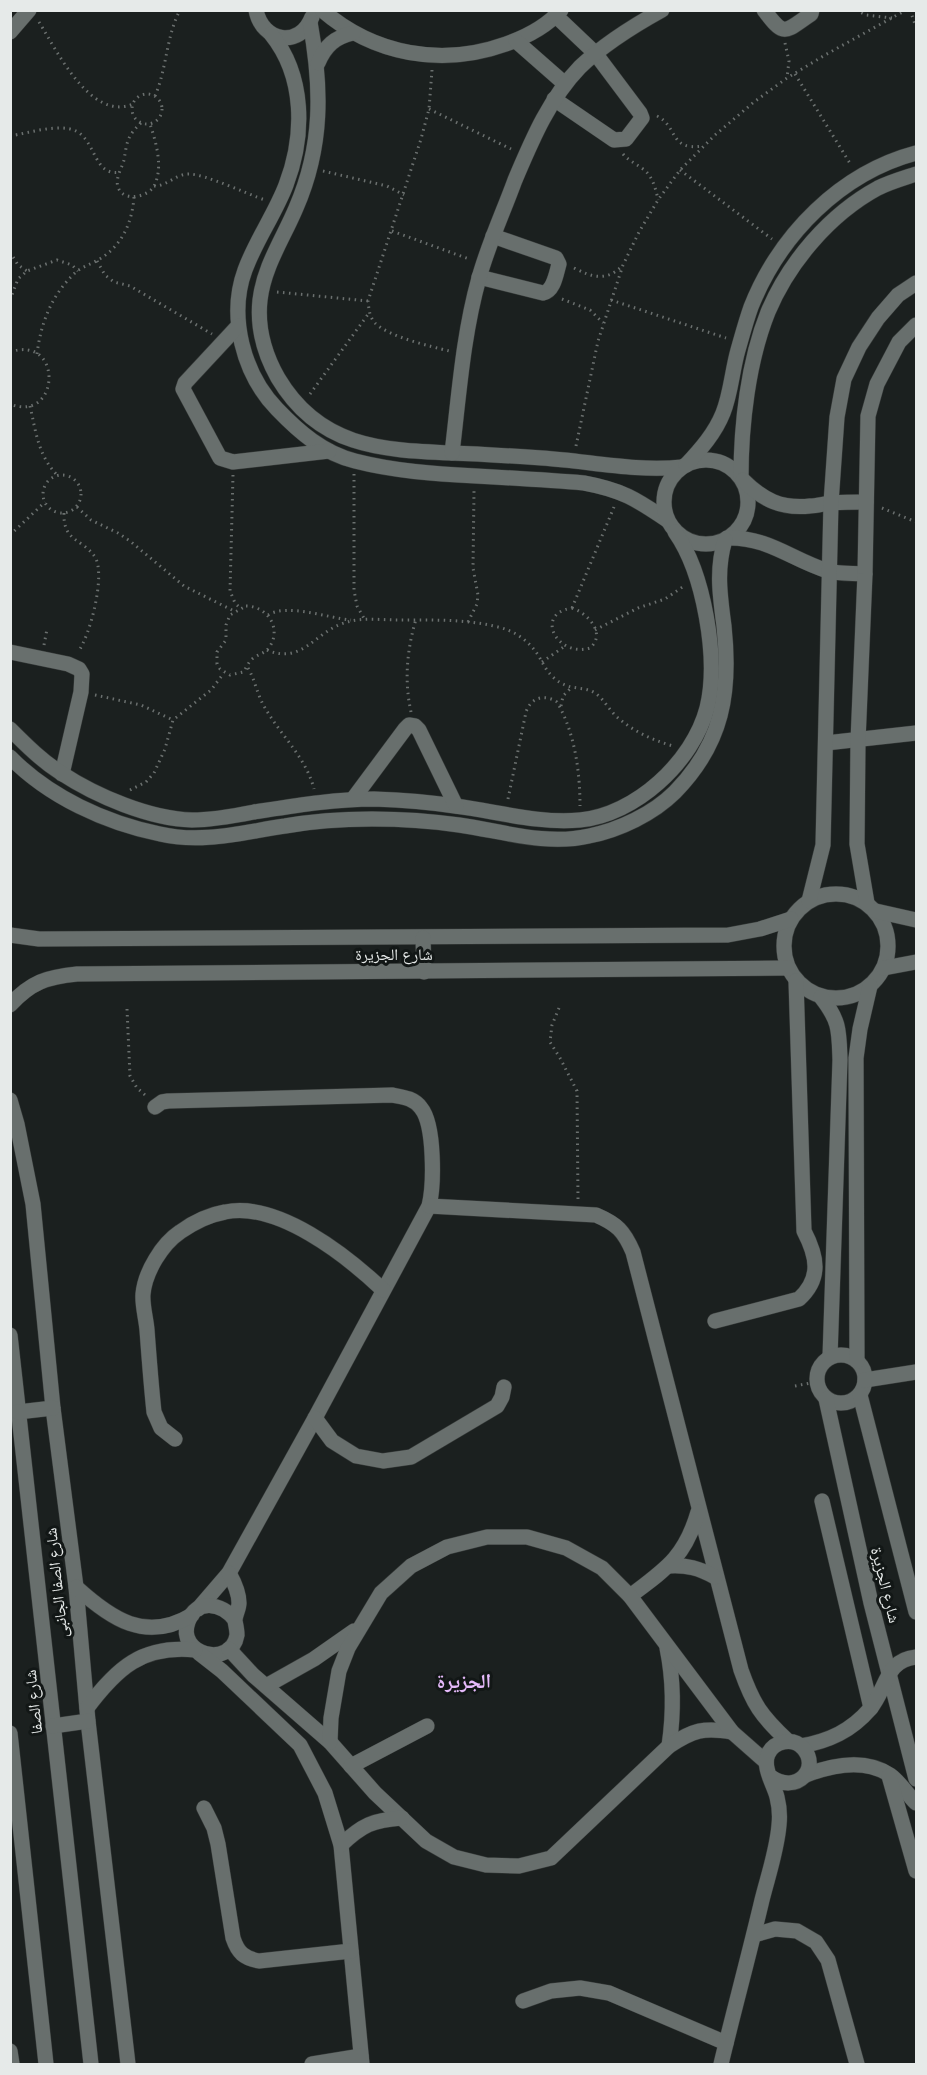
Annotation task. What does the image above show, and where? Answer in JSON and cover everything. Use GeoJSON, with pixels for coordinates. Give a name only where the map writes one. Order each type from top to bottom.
{"type":"FeatureCollection","features":[{"type":"Feature","properties":{"kind":"street"},"geometry":{"type":"LineString","coordinates":[[244,10],[267,31],[279,37],[289,38],[297,35],[312,16]]}},
{"type":"Feature","properties":{"kind":"street"},"geometry":{"type":"LineString","coordinates":[[256,10],[258,20],[279,44],[291,67],[298,100],[299,128],[295,157],[286,185],[244,272],[238,297],[238,326],[244,352],[254,376],[269,401],[288,421],[307,438],[329,451],[354,461],[403,471],[584,483],[610,488],[634,498],[686,540],[699,544],[713,544],[726,539],[741,538],[764,542],[802,561],[831,572],[865,574]]}},
{"type":"Feature","properties":{"kind":"street"},"geometry":{"type":"LineString","coordinates":[[322,10],[353,33],[377,45],[405,53],[433,56],[461,56],[489,50],[537,29],[558,13],[596,53],[642,118],[626,139],[614,140],[554,99]]}},
{"type":"Feature","properties":{"kind":"street"},"geometry":{"type":"LineString","coordinates":[[452,453],[464,355],[481,271],[525,156],[554,99],[566,84],[596,53],[662,10]]}},
{"type":"Feature","properties":{"kind":"street"},"geometry":{"type":"LineString","coordinates":[[764,10],[777,28],[788,30],[811,14],[812,10]]}},
{"type":"Feature","properties":{"kind":"street"},"geometry":{"type":"LineString","coordinates":[[10,32],[33,15]]}},
{"type":"Feature","properties":{"kind":"street"},"geometry":{"type":"LineString","coordinates":[[312,16],[318,63],[319,104],[314,157],[296,208],[271,259],[261,290],[260,326],[265,348],[272,367],[285,390],[300,407],[326,428],[341,436],[359,443],[405,452],[573,460],[639,468],[684,466],[701,460],[716,461],[730,467],[756,493],[773,502],[791,507],[831,502],[866,502]]}},
{"type":"Feature","properties":{"kind":"street"},"geometry":{"type":"LineString","coordinates":[[318,63],[321,54],[334,40],[353,33]]}},
{"type":"Feature","properties":{"kind":"street"},"geometry":{"type":"LineString","coordinates":[[516,40],[566,84]]}},
{"type":"Feature","properties":{"kind":"street"},"geometry":{"type":"LineString","coordinates":[[10,729],[33,752],[62,774],[130,806],[160,816],[192,820],[353,799],[402,800],[555,821],[600,816],[631,803],[658,784],[678,762],[699,729],[710,691],[711,666],[706,618],[696,573],[684,544],[671,526],[664,508],[667,486],[673,475],[701,450],[723,414],[740,343],[752,306],[772,266],[784,248],[811,215],[833,195],[895,159],[916,153]]}},
{"type":"Feature","properties":{"kind":"street"},"geometry":{"type":"LineString","coordinates":[[10,757],[52,790],[91,812],[132,828],[192,839],[241,834],[328,820],[372,819],[437,823],[526,837],[562,840],[598,834],[645,815],[674,793],[698,762],[722,713],[726,671],[719,573],[726,539],[742,524],[747,513],[748,502],[742,479],[744,423],[758,340],[769,311],[788,275],[810,244],[838,215],[878,188],[916,174]]}},
{"type":"Feature","properties":{"kind":"street"},"geometry":{"type":"LineString","coordinates":[[865,175],[878,188]]}},
{"type":"Feature","properties":{"kind":"street"},"geometry":{"type":"LineString","coordinates":[[481,271],[543,293],[548,292],[559,264],[554,256],[493,236]]}},
{"type":"Feature","properties":{"kind":"street"},"geometry":{"type":"LineString","coordinates":[[809,901],[823,846],[831,502],[837,417],[844,379],[859,347],[878,318],[898,295],[916,283]]}},
{"type":"Feature","properties":{"kind":"street"},"geometry":{"type":"LineString","coordinates":[[792,974],[807,991],[820,997],[838,999],[855,995],[870,986],[884,968],[888,954],[888,938],[884,924],[871,907],[857,844],[868,416],[877,384],[899,342],[916,325]]}},
{"type":"Feature","properties":{"kind":"street"},"geometry":{"type":"LineString","coordinates":[[238,326],[185,383],[183,389],[217,454],[220,458],[233,462],[329,451]]}},
{"type":"Feature","properties":{"kind":"street"},"geometry":{"type":"LineString","coordinates":[[288,421],[300,407]]}},
{"type":"Feature","properties":{"kind":"street"},"geometry":{"type":"LineString","coordinates":[[10,652],[68,664],[79,669],[82,674],[81,692],[62,774]]}},
{"type":"Feature","properties":{"kind":"street"},"geometry":{"type":"LineString","coordinates":[[353,799],[410,725],[419,730],[456,806]]}},
{"type":"Feature","properties":{"kind":"street"},"geometry":{"type":"LineString","coordinates":[[826,743],[916,733]]}},
{"type":"Feature","properties":{"kind":"street"},"geometry":{"type":"LineString","coordinates":[[130,806],[132,828]]}},
{"type":"Feature","properties":{"kind":"street"},"geometry":{"type":"LineString","coordinates":[[238,815],[241,834]]}},
{"type":"Feature","properties":{"kind":"street"},"geometry":{"type":"LineString","coordinates":[[715,1321],[799,1299],[809,1289],[815,1270],[814,1249],[804,1231],[792,974],[783,951],[784,934],[791,918],[809,901],[823,895],[838,894],[853,896],[871,907],[916,920]]}},
{"type":"Feature","properties":{"kind":"street","name":"شارع الجزيرة"},"geometry":{"type":"LineString","coordinates":[[12,938],[728,935],[760,929],[791,918]]}},
{"type":"Feature","properties":{"kind":"street"},"geometry":{"type":"LineString","coordinates":[[423,938],[424,972]]}},
{"type":"Feature","properties":{"kind":"street"},"geometry":{"type":"LineString","coordinates":[[884,968],[916,962]]}},
{"type":"Feature","properties":{"kind":"street","name":"شارع الجزيرة"},"geometry":{"type":"LineString","coordinates":[[10,1005],[17,987],[56,976],[77,974],[424,972],[792,974]]}},
{"type":"Feature","properties":{"kind":"street"},"geometry":{"type":"LineString","coordinates":[[857,1361],[856,1058],[870,986]]}},
{"type":"Feature","properties":{"kind":"street"},"geometry":{"type":"LineString","coordinates":[[820,997],[831,1010],[838,1026],[840,1060],[830,1358]]}},
{"type":"Feature","properties":{"kind":"street"},"geometry":{"type":"LineString","coordinates":[[159,1105],[392,1095],[408,1098],[421,1107],[429,1121],[433,1176],[433,1192],[429,1206],[229,1573],[187,1623],[186,1633],[189,1642],[197,1651],[222,1671],[300,1745],[325,1793],[341,1845],[361,2060],[312,2064]]}},
{"type":"Feature","properties":{"kind":"street","name":"شارع الصفا الجانبى"},"geometry":{"type":"LineString","coordinates":[[10,1100],[33,1204],[53,1408],[76,1587],[88,1714],[128,2064]]}},
{"type":"Feature","properties":{"kind":"street"},"geometry":{"type":"LineString","coordinates":[[429,1206],[596,1215],[612,1222],[626,1235],[633,1252],[715,1577],[750,1697],[766,1722],[807,1754],[809,1764],[806,1774]]}},
{"type":"Feature","properties":{"kind":"street"},"geometry":{"type":"LineString","coordinates":[[175,1439],[161,1428],[154,1412],[143,1293],[153,1263],[171,1238],[197,1220],[226,1211],[258,1212],[292,1225],[326,1243],[384,1290]]}},
{"type":"Feature","properties":{"kind":"street","name":"شارع الصفا"},"geometry":{"type":"LineString","coordinates":[[10,1335],[91,2064]]}},
{"type":"Feature","properties":{"kind":"street"},"geometry":{"type":"LineString","coordinates":[[863,1387],[862,1366],[844,1355],[830,1358],[819,1368],[816,1382],[821,1394],[826,1399],[840,1404],[848,1403],[863,1387],[916,1372]]}},
{"type":"Feature","properties":{"kind":"street"},"geometry":{"type":"LineString","coordinates":[[315,1418],[332,1441],[356,1456],[383,1461],[411,1457],[497,1406],[504,1387]]}},
{"type":"Feature","properties":{"kind":"street","name":"شارع الجزيرة"},"geometry":{"type":"LineString","coordinates":[[863,1387],[916,1611]]}},
{"type":"Feature","properties":{"kind":"street","name":"شارع الجزيرة"},"geometry":{"type":"LineString","coordinates":[[826,1399],[865,1576],[916,1779]]}},
{"type":"Feature","properties":{"kind":"street"},"geometry":{"type":"LineString","coordinates":[[18,1412],[53,1408]]}},
{"type":"Feature","properties":{"kind":"street"},"geometry":{"type":"LineString","coordinates":[[822,1501],[871,1708]]}},
{"type":"Feature","properties":{"kind":"street"},"geometry":{"type":"LineString","coordinates":[[630,1596],[669,1566],[688,1541],[699,1511]]}},
{"type":"Feature","properties":{"kind":"street"},"geometry":{"type":"LineString","coordinates":[[330,1742],[332,1706],[339,1671],[348,1648],[381,1593],[411,1566],[447,1547],[487,1537],[527,1537],[566,1548],[602,1568],[630,1596],[732,1732],[766,1762],[778,1800],[779,1824],[721,2064]]}},
{"type":"Feature","properties":{"kind":"street"},"geometry":{"type":"LineString","coordinates":[[669,1566],[685,1565],[701,1569],[715,1577]]}},
{"type":"Feature","properties":{"kind":"street"},"geometry":{"type":"LineString","coordinates":[[53,1726],[88,1714],[104,1686],[124,1668],[148,1653],[173,1648],[197,1651],[209,1656],[219,1655],[229,1649],[237,1635],[235,1620],[239,1604],[237,1587],[229,1573]]}},
{"type":"Feature","properties":{"kind":"street"},"geometry":{"type":"LineString","coordinates":[[76,1587],[96,1605],[119,1619],[147,1627],[162,1628],[178,1623],[208,1605],[219,1606],[228,1611],[235,1620]]}},
{"type":"Feature","properties":{"kind":"street"},"geometry":{"type":"LineString","coordinates":[[147,1627],[148,1653]]}},
{"type":"Feature","properties":{"kind":"street"},"geometry":{"type":"LineString","coordinates":[[266,1686],[314,1659],[359,1627]]}},
{"type":"Feature","properties":{"kind":"street"},"geometry":{"type":"LineString","coordinates":[[666,1643],[674,1694],[669,1746]]}},
{"type":"Feature","properties":{"kind":"street"},"geometry":{"type":"LineString","coordinates":[[229,1649],[240,1663],[330,1742],[375,1794],[426,1840],[454,1857],[486,1865],[519,1866],[551,1858],[669,1746],[688,1733],[710,1728],[732,1732]]}},
{"type":"Feature","properties":{"kind":"street"},"geometry":{"type":"LineString","coordinates":[[766,1762],[773,1747],[780,1743],[821,1742],[840,1734],[871,1708],[897,1663],[916,1657]]}},
{"type":"Feature","properties":{"kind":"street"},"geometry":{"type":"LineString","coordinates":[[351,1766],[427,1726]]}},
{"type":"Feature","properties":{"kind":"street","name":"شارع الصفا"},"geometry":{"type":"LineString","coordinates":[[10,1733],[46,2064]]}},
{"type":"Feature","properties":{"kind":"street"},"geometry":{"type":"LineString","coordinates":[[771,1777],[779,1783],[789,1785],[799,1781],[806,1774],[826,1767],[847,1764],[869,1767],[889,1774],[916,1803]]}},
{"type":"Feature","properties":{"kind":"street"},"geometry":{"type":"LineString","coordinates":[[889,1774],[916,1871]]}},
{"type":"Feature","properties":{"kind":"street"},"geometry":{"type":"LineString","coordinates":[[204,1808],[214,1828],[218,1844],[233,1938],[237,1950],[247,1958],[259,1961],[351,1951]]}},
{"type":"Feature","properties":{"kind":"street"},"geometry":{"type":"LineString","coordinates":[[341,1845],[358,1829],[379,1820],[402,1818]]}},
{"type":"Feature","properties":{"kind":"street"},"geometry":{"type":"LineString","coordinates":[[754,1935],[775,1929],[797,1931],[816,1942],[828,1960],[857,2064]]}},
{"type":"Feature","properties":{"kind":"street"},"geometry":{"type":"LineString","coordinates":[[523,2001],[551,1991],[580,1988],[609,1993],[726,2043]]}},
{"type":"Feature","properties":{"kind":"street"},"geometry":{"type":"LineString","coordinates":[[11,2054],[12,2064]]}},
{"type":"Feature","properties":{"kind":"path"},"geometry":{"type":"LineString","coordinates":[[155,96],[163,74],[171,31],[180,10]]}},
{"type":"Feature","properties":{"kind":"path"},"geometry":{"type":"LineString","coordinates":[[603,10],[609,10]]}},
{"type":"Feature","properties":{"kind":"path"},"geometry":{"type":"LineString","coordinates":[[856,10],[873,17],[895,18]]}},
{"type":"Feature","properties":{"kind":"path"},"geometry":{"type":"LineString","coordinates":[[573,460],[588,383],[603,323],[623,265],[658,200],[680,170],[702,146],[754,102],[787,78],[908,10],[916,27]]}},
{"type":"Feature","properties":{"kind":"path"},"geometry":{"type":"LineString","coordinates":[[33,15],[89,94],[110,107],[126,107],[133,104]]}},
{"type":"Feature","properties":{"kind":"path"},"geometry":{"type":"LineString","coordinates":[[777,28],[788,52],[787,78]]}},
{"type":"Feature","properties":{"kind":"path"},"geometry":{"type":"LineString","coordinates":[[433,56],[429,109],[404,195],[368,301],[369,313],[376,323],[405,338],[464,355]]}},
{"type":"Feature","properties":{"kind":"path"},"geometry":{"type":"LineString","coordinates":[[795,74],[865,175]]}},
{"type":"Feature","properties":{"kind":"path"},"geometry":{"type":"LineString","coordinates":[[146,94],[155,96],[160,100],[163,108],[162,115],[150,124],[141,123],[132,111],[133,104],[138,97],[146,94]]}},
{"type":"Feature","properties":{"kind":"path"},"geometry":{"type":"LineString","coordinates":[[429,109],[525,156]]}},
{"type":"Feature","properties":{"kind":"path"},"geometry":{"type":"LineString","coordinates":[[640,113],[660,117],[682,144],[702,146]]}},
{"type":"Feature","properties":{"kind":"path"},"geometry":{"type":"LineString","coordinates":[[141,123],[127,139],[117,179],[117,186],[122,193],[134,197],[145,195],[154,186],[158,153],[150,124]]}},
{"type":"Feature","properties":{"kind":"path"},"geometry":{"type":"LineString","coordinates":[[10,136],[60,128],[76,131],[89,142],[100,166],[109,172],[120,172]]}},
{"type":"Feature","properties":{"kind":"path"},"geometry":{"type":"LineString","coordinates":[[614,140],[629,161],[646,171],[653,182],[658,200]]}},
{"type":"Feature","properties":{"kind":"path"},"geometry":{"type":"LineString","coordinates":[[311,168],[379,184],[404,195]]}},
{"type":"Feature","properties":{"kind":"path"},"geometry":{"type":"LineString","coordinates":[[680,170],[784,248]]}},
{"type":"Feature","properties":{"kind":"path"},"geometry":{"type":"LineString","coordinates":[[154,186],[166,184],[176,177],[189,174],[277,205]]}},
{"type":"Feature","properties":{"kind":"path"},"geometry":{"type":"LineString","coordinates":[[37,354],[41,330],[49,308],[62,288],[78,271],[97,261],[115,247],[125,234],[132,214],[134,197]]}},
{"type":"Feature","properties":{"kind":"path"},"geometry":{"type":"LineString","coordinates":[[10,226],[10,237]]}},
{"type":"Feature","properties":{"kind":"path"},"geometry":{"type":"LineString","coordinates":[[392,231],[481,271]]}},
{"type":"Feature","properties":{"kind":"path"},"geometry":{"type":"LineString","coordinates":[[10,252],[18,265],[27,271]]}},
{"type":"Feature","properties":{"kind":"path"},"geometry":{"type":"LineString","coordinates":[[10,300],[18,279],[27,271],[57,260],[72,265],[78,271]]}},
{"type":"Feature","properties":{"kind":"path"},"geometry":{"type":"LineString","coordinates":[[97,261],[105,275],[114,282],[130,286],[225,340]]}},
{"type":"Feature","properties":{"kind":"path"},"geometry":{"type":"LineString","coordinates":[[559,264],[598,278],[616,272],[623,265]]}},
{"type":"Feature","properties":{"kind":"path"},"geometry":{"type":"LineString","coordinates":[[261,290],[368,301]]}},
{"type":"Feature","properties":{"kind":"path"},"geometry":{"type":"LineString","coordinates":[[548,292],[590,310],[603,323]]}},
{"type":"Feature","properties":{"kind":"path"},"geometry":{"type":"LineString","coordinates":[[611,300],[740,343]]}},
{"type":"Feature","properties":{"kind":"path"},"geometry":{"type":"LineString","coordinates":[[300,407],[369,313]]}},
{"type":"Feature","properties":{"kind":"path"},"geometry":{"type":"LineString","coordinates":[[10,352],[25,350],[37,354],[49,368],[51,377],[45,395],[39,402],[22,407],[10,404]]}},
{"type":"Feature","properties":{"kind":"path"},"geometry":{"type":"LineString","coordinates":[[30,406],[39,448],[57,476]]}},
{"type":"Feature","properties":{"kind":"path"},"geometry":{"type":"LineString","coordinates":[[354,461],[354,590],[357,606],[365,620]]}},
{"type":"Feature","properties":{"kind":"path"},"geometry":{"type":"LineString","coordinates":[[233,462],[230,591],[240,608]]}},
{"type":"Feature","properties":{"kind":"path"},"geometry":{"type":"LineString","coordinates":[[65,475],[73,478],[79,484],[81,499],[77,507],[71,511],[56,512],[45,502],[45,486],[57,476],[65,475]]}},
{"type":"Feature","properties":{"kind":"path"},"geometry":{"type":"LineString","coordinates":[[468,622],[478,595],[473,568],[474,476]]}},
{"type":"Feature","properties":{"kind":"path"},"geometry":{"type":"LineString","coordinates":[[572,608],[621,492]]}},
{"type":"Feature","properties":{"kind":"path"},"geometry":{"type":"LineString","coordinates":[[10,535],[45,502]]}},
{"type":"Feature","properties":{"kind":"path"},"geometry":{"type":"LineString","coordinates":[[866,502],[916,522]]}},
{"type":"Feature","properties":{"kind":"path"},"geometry":{"type":"LineString","coordinates":[[77,507],[91,520],[130,541],[184,586],[234,611]]}},
{"type":"Feature","properties":{"kind":"path"},"geometry":{"type":"LineString","coordinates":[[64,513],[63,521],[69,535],[93,554],[100,577],[83,645],[68,664]]}},
{"type":"Feature","properties":{"kind":"path"},"geometry":{"type":"LineString","coordinates":[[595,630],[638,608],[665,599],[688,583],[696,573]]}},
{"type":"Feature","properties":{"kind":"path"},"geometry":{"type":"LineString","coordinates":[[252,606],[264,611],[272,621],[274,635],[267,650],[252,658],[248,667],[237,674],[224,672],[217,664],[216,658],[220,647],[226,640],[228,620],[234,611],[252,606]]}},
{"type":"Feature","properties":{"kind":"path"},"geometry":{"type":"LineString","coordinates":[[572,608],[587,616],[595,630],[597,640],[590,648],[579,650],[566,646],[554,635],[551,628],[557,613],[572,608]]}},
{"type":"Feature","properties":{"kind":"path"},"geometry":{"type":"LineString","coordinates":[[268,615],[279,610],[290,609],[355,621]]}},
{"type":"Feature","properties":{"kind":"path"},"geometry":{"type":"LineString","coordinates":[[415,726],[410,709],[407,672],[408,654],[416,619]]}},
{"type":"Feature","properties":{"kind":"path"},"geometry":{"type":"LineString","coordinates":[[267,650],[280,654],[294,653],[343,623],[365,620],[416,619],[468,622],[498,627],[518,635],[534,649],[551,675],[571,688],[595,693],[622,721],[650,738],[687,748]]}},
{"type":"Feature","properties":{"kind":"path"},"geometry":{"type":"LineString","coordinates":[[542,662],[566,646]]}},
{"type":"Feature","properties":{"kind":"path"},"geometry":{"type":"LineString","coordinates":[[248,667],[260,699],[306,765],[315,790],[316,803]]}},
{"type":"Feature","properties":{"kind":"path"},"geometry":{"type":"LineString","coordinates":[[130,806],[130,790],[146,782],[154,773],[165,749],[173,720],[211,690],[224,672]]}},
{"type":"Feature","properties":{"kind":"path"},"geometry":{"type":"LineString","coordinates":[[560,708],[563,696],[571,688]]}},
{"type":"Feature","properties":{"kind":"path"},"geometry":{"type":"LineString","coordinates":[[81,692],[141,705],[173,720]]}},
{"type":"Feature","properties":{"kind":"path"},"geometry":{"type":"LineString","coordinates":[[505,815],[528,706],[536,699],[547,697],[557,702],[574,750],[579,772],[580,820]]}},
{"type":"Feature","properties":{"kind":"path"},"geometry":{"type":"LineString","coordinates":[[560,1008],[552,1025],[550,1042],[577,1092],[578,1213]]}},
{"type":"Feature","properties":{"kind":"path"},"geometry":{"type":"LineString","coordinates":[[127,1009],[130,1076],[137,1088],[159,1105]]}},
{"type":"Feature","properties":{"kind":"path"},"geometry":{"type":"LineString","coordinates":[[795,1386],[816,1382]]}},
{"type":"Feature","properties":{"kind":"district","name":"الجزيرة"},"geometry":{"type":"Point","coordinates":[464,1681]}}]}
